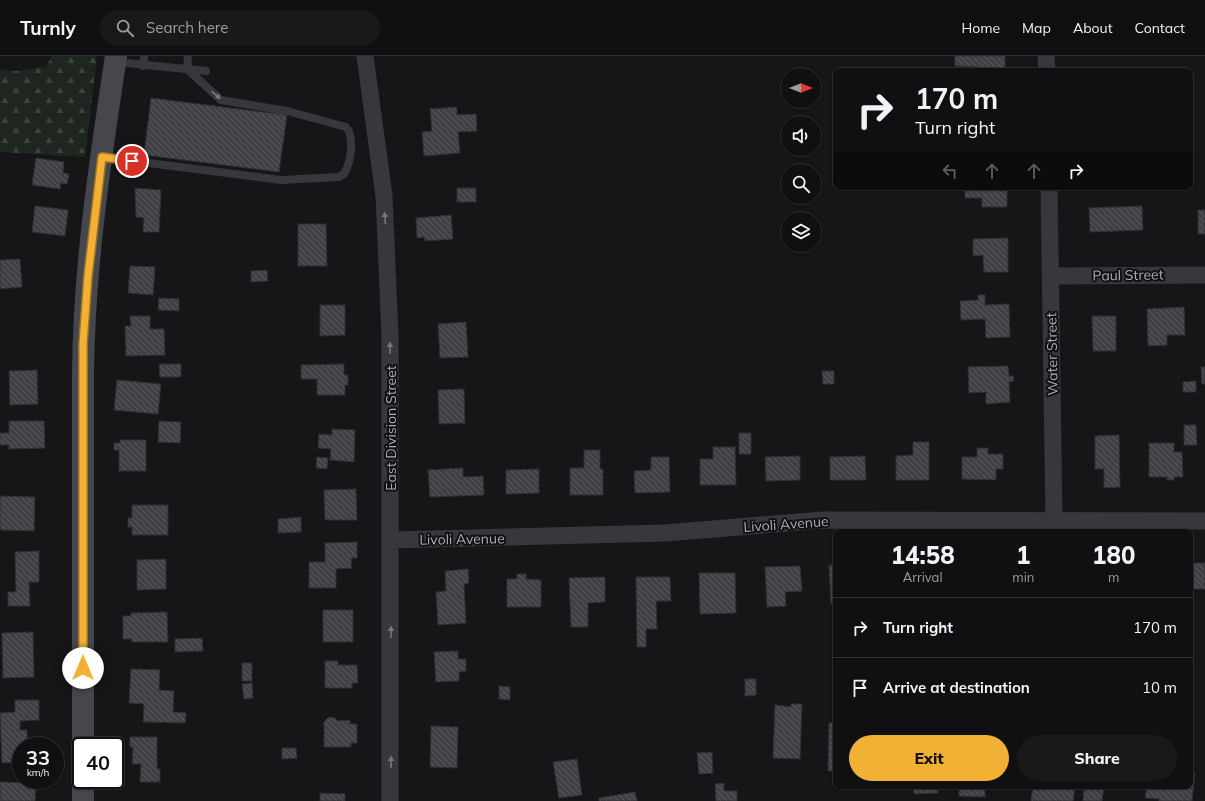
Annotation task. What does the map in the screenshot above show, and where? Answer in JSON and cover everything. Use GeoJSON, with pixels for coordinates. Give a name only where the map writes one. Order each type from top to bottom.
{"type":"FeatureCollection","features":[{"type":"Feature","properties":{"kind":"street","name":"East Division Street"},"geometry":{"type":"LineString","coordinates":[[365,56],[381,167],[387,241],[390,336],[390,801]]}},
{"type":"Feature","properties":{"kind":"street"},"geometry":{"type":"LineString","coordinates":[[1046,56],[1047,68]]}},
{"type":"Feature","properties":{"kind":"street"},"geometry":{"type":"LineString","coordinates":[[83,737],[83,344],[88,281],[102,157],[116,59]]}},
{"type":"Feature","properties":{"kind":"street","name":"Water Street"},"geometry":{"type":"LineString","coordinates":[[1049,190],[1054,520]]}},
{"type":"Feature","properties":{"kind":"street","name":"Paul Street"},"geometry":{"type":"LineString","coordinates":[[1051,276],[1205,274]]}},
{"type":"Feature","properties":{"kind":"street","name":"Livoli Avenue"},"geometry":{"type":"LineString","coordinates":[[391,540],[665,533],[823,520],[1205,521]]}},
{"type":"Feature","properties":{"kind":"street"},"geometry":{"type":"LineString","coordinates":[[83,789],[83,801]]}},
{"type":"Feature","properties":{"kind":"lane"},"geometry":{"type":"LineString","coordinates":[[143,66],[144,56]]}},
{"type":"Feature","properties":{"kind":"lane"},"geometry":{"type":"LineString","coordinates":[[187,70],[188,56]]}},
{"type":"Feature","properties":{"kind":"lane"},"geometry":{"type":"LineString","coordinates":[[116,59],[143,66],[206,71]]}},
{"type":"Feature","properties":{"kind":"lane"},"geometry":{"type":"LineString","coordinates":[[102,157],[281,180],[341,176],[347,168],[351,152],[348,129],[344,125],[287,111],[221,100],[187,70]]}},
{"type":"Feature","properties":{"kind":"green space"},"geometry":{"type":"Polygon","coordinates":[[[52,56],[97,56],[85,157],[0,152],[0,69],[15,71],[46,67],[52,56]]]}},
{"type":"Feature","properties":{"kind":"building"},"geometry":{"type":"Polygon","coordinates":[[[955,56],[1005,56],[1005,68],[955,66],[955,56]]]}},
{"type":"Feature","properties":{"kind":"building"},"geometry":{"type":"Polygon","coordinates":[[[151,98],[287,115],[279,172],[144,155],[151,98]]]}},
{"type":"Feature","properties":{"kind":"building"},"geometry":{"type":"Polygon","coordinates":[[[457,107],[457,115],[476,114],[477,131],[458,132],[460,153],[424,156],[422,132],[432,131],[430,109],[457,107]]]}},
{"type":"Feature","properties":{"kind":"building"},"geometry":{"type":"Polygon","coordinates":[[[36,158],[64,162],[63,173],[69,174],[67,184],[61,183],[60,189],[32,185],[36,158]]]}},
{"type":"Feature","properties":{"kind":"building"},"geometry":{"type":"Polygon","coordinates":[[[135,188],[161,190],[159,232],[143,232],[144,218],[136,217],[135,188]]]}},
{"type":"Feature","properties":{"kind":"building"},"geometry":{"type":"Polygon","coordinates":[[[457,188],[476,188],[476,202],[457,202],[457,188]]]}},
{"type":"Feature","properties":{"kind":"building"},"geometry":{"type":"Polygon","coordinates":[[[965,190],[1007,190],[1007,207],[982,207],[982,198],[965,198],[965,190]]]}},
{"type":"Feature","properties":{"kind":"building"},"geometry":{"type":"Polygon","coordinates":[[[35,206],[68,210],[65,236],[32,232],[35,206]]]}},
{"type":"Feature","properties":{"kind":"building"},"geometry":{"type":"Polygon","coordinates":[[[1142,206],[1143,230],[1090,232],[1089,208],[1142,206]]]}},
{"type":"Feature","properties":{"kind":"building"},"geometry":{"type":"Polygon","coordinates":[[[1198,210],[1205,210],[1205,234],[1198,234],[1198,210]]]}},
{"type":"Feature","properties":{"kind":"building"},"geometry":{"type":"Polygon","coordinates":[[[451,215],[453,239],[425,241],[424,237],[417,238],[416,218],[451,215]]]}},
{"type":"Feature","properties":{"kind":"building"},"geometry":{"type":"Polygon","coordinates":[[[298,224],[326,224],[327,266],[298,266],[298,224]]]}},
{"type":"Feature","properties":{"kind":"building"},"geometry":{"type":"Polygon","coordinates":[[[1008,238],[1008,272],[984,272],[983,255],[973,256],[973,239],[1008,238]]]}},
{"type":"Feature","properties":{"kind":"building"},"geometry":{"type":"Polygon","coordinates":[[[20,259],[22,287],[0,289],[0,260],[20,259]]]}},
{"type":"Feature","properties":{"kind":"building"},"geometry":{"type":"Polygon","coordinates":[[[130,266],[155,267],[153,295],[128,293],[130,266]]]}},
{"type":"Feature","properties":{"kind":"building"},"geometry":{"type":"Polygon","coordinates":[[[267,270],[268,281],[251,282],[251,271],[267,270]]]}},
{"type":"Feature","properties":{"kind":"building"},"geometry":{"type":"Polygon","coordinates":[[[978,295],[985,295],[985,305],[1009,304],[1010,337],[986,338],[985,319],[961,320],[960,301],[978,300],[978,295]]]}},
{"type":"Feature","properties":{"kind":"building"},"geometry":{"type":"Polygon","coordinates":[[[159,298],[179,299],[179,311],[158,310],[159,298]]]}},
{"type":"Feature","properties":{"kind":"building"},"geometry":{"type":"Polygon","coordinates":[[[320,305],[345,305],[345,335],[320,336],[320,305]]]}},
{"type":"Feature","properties":{"kind":"building"},"geometry":{"type":"Polygon","coordinates":[[[1184,307],[1185,335],[1167,335],[1167,345],[1148,346],[1147,309],[1184,307]]]}},
{"type":"Feature","properties":{"kind":"building"},"geometry":{"type":"Polygon","coordinates":[[[130,316],[150,316],[150,329],[164,329],[165,355],[126,356],[125,326],[131,326],[130,316]]]}},
{"type":"Feature","properties":{"kind":"building"},"geometry":{"type":"Polygon","coordinates":[[[1092,316],[1116,316],[1116,351],[1093,351],[1092,316]]]}},
{"type":"Feature","properties":{"kind":"building"},"geometry":{"type":"Polygon","coordinates":[[[466,322],[468,357],[440,358],[438,324],[466,322]]]}},
{"type":"Feature","properties":{"kind":"building"},"geometry":{"type":"Polygon","coordinates":[[[159,364],[181,364],[181,377],[160,377],[159,364]]]}},
{"type":"Feature","properties":{"kind":"building"},"geometry":{"type":"Polygon","coordinates":[[[344,364],[344,375],[348,375],[348,385],[345,385],[345,395],[317,395],[317,379],[301,379],[301,365],[344,364]]]}},
{"type":"Feature","properties":{"kind":"building"},"geometry":{"type":"Polygon","coordinates":[[[1008,366],[1009,376],[1013,376],[1014,381],[1009,382],[1010,402],[986,404],[986,392],[969,393],[968,367],[1008,366]]]}},
{"type":"Feature","properties":{"kind":"building"},"geometry":{"type":"Polygon","coordinates":[[[1201,367],[1205,367],[1205,384],[1202,384],[1201,367]]]}},
{"type":"Feature","properties":{"kind":"building"},"geometry":{"type":"Polygon","coordinates":[[[37,370],[38,404],[10,405],[9,371],[37,370]]]}},
{"type":"Feature","properties":{"kind":"building"},"geometry":{"type":"Polygon","coordinates":[[[822,371],[834,371],[834,384],[823,384],[822,371]]]}},
{"type":"Feature","properties":{"kind":"building"},"geometry":{"type":"Polygon","coordinates":[[[117,380],[161,384],[158,414],[114,410],[117,380]]]}},
{"type":"Feature","properties":{"kind":"building"},"geometry":{"type":"Polygon","coordinates":[[[1196,381],[1196,392],[1183,392],[1183,382],[1196,381]]]}},
{"type":"Feature","properties":{"kind":"building"},"geometry":{"type":"Polygon","coordinates":[[[464,389],[465,423],[439,424],[438,390],[464,389]]]}},
{"type":"Feature","properties":{"kind":"building"},"geometry":{"type":"Polygon","coordinates":[[[9,421],[44,421],[45,448],[9,449],[9,445],[0,445],[0,433],[9,433],[9,421]]]}},
{"type":"Feature","properties":{"kind":"building"},"geometry":{"type":"Polygon","coordinates":[[[159,421],[181,422],[180,443],[158,442],[159,421]]]}},
{"type":"Feature","properties":{"kind":"building"},"geometry":{"type":"Polygon","coordinates":[[[1184,425],[1196,425],[1197,445],[1184,445],[1184,425]]]}},
{"type":"Feature","properties":{"kind":"building"},"geometry":{"type":"Polygon","coordinates":[[[332,429],[355,430],[354,462],[330,460],[331,449],[318,448],[319,434],[332,435],[332,429]]]}},
{"type":"Feature","properties":{"kind":"building"},"geometry":{"type":"Polygon","coordinates":[[[739,433],[751,433],[751,454],[739,454],[739,433]]]}},
{"type":"Feature","properties":{"kind":"building"},"geometry":{"type":"Polygon","coordinates":[[[1119,435],[1120,487],[1104,488],[1104,469],[1095,469],[1095,436],[1119,435]]]}},
{"type":"Feature","properties":{"kind":"building"},"geometry":{"type":"Polygon","coordinates":[[[120,440],[146,440],[146,471],[119,471],[119,450],[114,450],[114,443],[120,443],[120,440]]]}},
{"type":"Feature","properties":{"kind":"building"},"geometry":{"type":"Polygon","coordinates":[[[913,442],[929,442],[929,480],[896,480],[896,456],[913,455],[913,442]]]}},
{"type":"Feature","properties":{"kind":"building"},"geometry":{"type":"Polygon","coordinates":[[[1149,443],[1174,443],[1174,452],[1182,452],[1183,477],[1174,477],[1174,480],[1167,480],[1167,477],[1149,477],[1149,443]]]}},
{"type":"Feature","properties":{"kind":"building"},"geometry":{"type":"Polygon","coordinates":[[[713,447],[735,447],[736,485],[700,485],[700,459],[713,459],[713,447]]]}},
{"type":"Feature","properties":{"kind":"building"},"geometry":{"type":"Polygon","coordinates":[[[977,448],[988,448],[988,454],[1003,454],[1003,469],[996,469],[996,480],[962,479],[962,457],[977,457],[977,448]]]}},
{"type":"Feature","properties":{"kind":"building"},"geometry":{"type":"Polygon","coordinates":[[[584,450],[600,450],[600,469],[603,469],[603,495],[570,495],[570,468],[584,468],[584,450]]]}},
{"type":"Feature","properties":{"kind":"building"},"geometry":{"type":"Polygon","coordinates":[[[800,456],[800,480],[766,481],[765,457],[800,456]]]}},
{"type":"Feature","properties":{"kind":"building"},"geometry":{"type":"Polygon","coordinates":[[[865,456],[866,480],[830,480],[830,457],[865,456]]]}},
{"type":"Feature","properties":{"kind":"building"},"geometry":{"type":"Polygon","coordinates":[[[317,457],[328,458],[327,469],[316,468],[317,457]]]}},
{"type":"Feature","properties":{"kind":"building"},"geometry":{"type":"Polygon","coordinates":[[[651,457],[669,457],[670,492],[635,493],[634,471],[651,470],[651,457]]]}},
{"type":"Feature","properties":{"kind":"building"},"geometry":{"type":"Polygon","coordinates":[[[463,468],[463,477],[483,476],[484,495],[430,497],[428,470],[463,468]]]}},
{"type":"Feature","properties":{"kind":"building"},"geometry":{"type":"Polygon","coordinates":[[[539,469],[539,493],[506,494],[506,470],[539,469]]]}},
{"type":"Feature","properties":{"kind":"building"},"geometry":{"type":"Polygon","coordinates":[[[356,489],[357,520],[325,520],[324,490],[356,489]]]}},
{"type":"Feature","properties":{"kind":"building"},"geometry":{"type":"Polygon","coordinates":[[[0,496],[35,497],[34,531],[0,530],[0,496]]]}},
{"type":"Feature","properties":{"kind":"building"},"geometry":{"type":"Polygon","coordinates":[[[132,505],[168,505],[168,535],[132,535],[132,527],[128,527],[128,518],[132,518],[132,505]]]}},
{"type":"Feature","properties":{"kind":"building"},"geometry":{"type":"Polygon","coordinates":[[[301,517],[301,532],[278,533],[278,519],[301,517]]]}},
{"type":"Feature","properties":{"kind":"building"},"geometry":{"type":"Polygon","coordinates":[[[357,542],[357,558],[351,558],[352,568],[336,569],[336,588],[309,588],[309,562],[325,562],[325,543],[357,542]]]}},
{"type":"Feature","properties":{"kind":"building"},"geometry":{"type":"Polygon","coordinates":[[[39,551],[39,582],[29,582],[30,606],[8,606],[8,592],[16,592],[15,552],[39,551]]]}},
{"type":"Feature","properties":{"kind":"building"},"geometry":{"type":"Polygon","coordinates":[[[166,559],[166,589],[137,590],[137,560],[166,559]]]}},
{"type":"Feature","properties":{"kind":"building"},"geometry":{"type":"Polygon","coordinates":[[[1193,563],[1205,563],[1205,589],[1193,589],[1193,563]]]}},
{"type":"Feature","properties":{"kind":"building"},"geometry":{"type":"Polygon","coordinates":[[[829,565],[833,565],[833,604],[831,604],[829,565]]]}},
{"type":"Feature","properties":{"kind":"building"},"geometry":{"type":"Polygon","coordinates":[[[800,566],[802,591],[785,592],[786,606],[767,607],[765,567],[800,566]]]}},
{"type":"Feature","properties":{"kind":"building"},"geometry":{"type":"Polygon","coordinates":[[[468,569],[469,583],[464,584],[466,623],[438,625],[436,592],[446,591],[445,571],[468,569]]]}},
{"type":"Feature","properties":{"kind":"building"},"geometry":{"type":"Polygon","coordinates":[[[699,573],[735,573],[736,613],[700,614],[699,573]]]}},
{"type":"Feature","properties":{"kind":"building"},"geometry":{"type":"Polygon","coordinates":[[[517,574],[526,574],[526,579],[541,580],[541,607],[507,607],[507,579],[517,579],[517,574]]]}},
{"type":"Feature","properties":{"kind":"building"},"geometry":{"type":"Polygon","coordinates":[[[605,577],[605,602],[588,603],[588,627],[571,627],[569,578],[605,577]]]}},
{"type":"Feature","properties":{"kind":"building"},"geometry":{"type":"Polygon","coordinates":[[[636,577],[670,577],[671,601],[656,601],[657,629],[646,629],[646,647],[637,647],[636,577]]]}},
{"type":"Feature","properties":{"kind":"building"},"geometry":{"type":"Polygon","coordinates":[[[323,610],[353,610],[353,642],[323,642],[323,610]]]}},
{"type":"Feature","properties":{"kind":"building"},"geometry":{"type":"Polygon","coordinates":[[[167,612],[168,642],[132,642],[132,639],[123,639],[123,616],[131,616],[131,613],[167,612]]]}},
{"type":"Feature","properties":{"kind":"building"},"geometry":{"type":"Polygon","coordinates":[[[33,632],[34,677],[3,678],[2,633],[33,632]]]}},
{"type":"Feature","properties":{"kind":"building"},"geometry":{"type":"Polygon","coordinates":[[[202,638],[203,651],[175,652],[175,639],[202,638]]]}},
{"type":"Feature","properties":{"kind":"building"},"geometry":{"type":"Polygon","coordinates":[[[458,651],[458,659],[466,659],[466,671],[459,672],[459,681],[436,682],[434,652],[458,651]]]}},
{"type":"Feature","properties":{"kind":"building"},"geometry":{"type":"Polygon","coordinates":[[[325,661],[338,661],[338,665],[357,665],[358,683],[352,683],[352,688],[325,688],[325,661]]]}},
{"type":"Feature","properties":{"kind":"building"},"geometry":{"type":"Polygon","coordinates":[[[242,663],[252,663],[252,681],[242,681],[242,663]]]}},
{"type":"Feature","properties":{"kind":"building"},"geometry":{"type":"Polygon","coordinates":[[[131,669],[160,670],[159,690],[174,691],[173,712],[186,713],[185,723],[143,722],[144,704],[129,703],[131,669]]]}},
{"type":"Feature","properties":{"kind":"building"},"geometry":{"type":"Polygon","coordinates":[[[745,679],[756,679],[756,695],[745,696],[745,679]]]}},
{"type":"Feature","properties":{"kind":"building"},"geometry":{"type":"Polygon","coordinates":[[[252,683],[253,698],[244,699],[242,684],[252,683]]]}},
{"type":"Feature","properties":{"kind":"building"},"geometry":{"type":"Polygon","coordinates":[[[499,686],[510,687],[510,700],[499,699],[499,686]]]}},
{"type":"Feature","properties":{"kind":"building"},"geometry":{"type":"Polygon","coordinates":[[[15,700],[39,700],[39,720],[20,721],[20,730],[27,730],[27,737],[12,737],[12,762],[2,763],[0,713],[15,712],[15,700]]]}},
{"type":"Feature","properties":{"kind":"building"},"geometry":{"type":"Polygon","coordinates":[[[791,704],[802,704],[800,759],[773,758],[775,705],[791,707],[791,704]]]}},
{"type":"Feature","properties":{"kind":"building"},"geometry":{"type":"Polygon","coordinates":[[[329,717],[335,718],[338,721],[350,720],[350,724],[357,724],[357,743],[351,743],[351,747],[324,747],[324,722],[329,717]]]}},
{"type":"Feature","properties":{"kind":"building"},"geometry":{"type":"Polygon","coordinates":[[[829,723],[833,723],[833,771],[828,771],[829,723]]]}},
{"type":"Feature","properties":{"kind":"building"},"geometry":{"type":"Polygon","coordinates":[[[431,726],[458,727],[457,768],[430,767],[431,726]]]}},
{"type":"Feature","properties":{"kind":"building"},"geometry":{"type":"Polygon","coordinates":[[[130,737],[157,737],[157,769],[160,769],[160,782],[140,782],[141,764],[132,764],[133,747],[130,747],[130,737]]]}},
{"type":"Feature","properties":{"kind":"building"},"geometry":{"type":"Polygon","coordinates":[[[282,748],[296,748],[297,758],[282,759],[282,748]]]}},
{"type":"Feature","properties":{"kind":"building"},"geometry":{"type":"Polygon","coordinates":[[[712,752],[713,773],[699,774],[697,753],[712,752]]]}},
{"type":"Feature","properties":{"kind":"building"},"geometry":{"type":"Polygon","coordinates":[[[577,759],[582,795],[559,798],[553,762],[577,759]]]}},
{"type":"Feature","properties":{"kind":"building"},"geometry":{"type":"Polygon","coordinates":[[[1193,773],[1195,773],[1192,801],[1159,801],[1159,799],[1145,798],[1146,789],[1193,789],[1193,773]]]}},
{"type":"Feature","properties":{"kind":"building"},"geometry":{"type":"Polygon","coordinates":[[[0,782],[12,782],[12,789],[36,789],[35,801],[0,801],[0,782]]]}},
{"type":"Feature","properties":{"kind":"building"},"geometry":{"type":"Polygon","coordinates":[[[724,783],[724,791],[737,791],[737,801],[716,801],[715,784],[724,783]]]}},
{"type":"Feature","properties":{"kind":"building"},"geometry":{"type":"Polygon","coordinates":[[[914,789],[938,789],[938,793],[914,794],[914,789]]]}},
{"type":"Feature","properties":{"kind":"building"},"geometry":{"type":"Polygon","coordinates":[[[959,789],[985,789],[985,797],[959,796],[959,789]]]}},
{"type":"Feature","properties":{"kind":"building"},"geometry":{"type":"Polygon","coordinates":[[[1033,789],[1075,789],[1073,801],[1031,801],[1033,789]]]}},
{"type":"Feature","properties":{"kind":"building"},"geometry":{"type":"Polygon","coordinates":[[[1084,789],[1104,789],[1102,801],[1083,801],[1084,789]]]}},
{"type":"Feature","properties":{"kind":"building"},"geometry":{"type":"Polygon","coordinates":[[[635,792],[637,801],[599,801],[599,798],[635,792]]]}},
{"type":"Feature","properties":{"kind":"building"},"geometry":{"type":"Polygon","coordinates":[[[320,793],[345,794],[345,801],[320,801],[320,793]]]}},
{"type":"Feature","properties":{"kind":"route"},"geometry":{"type":"LineString","coordinates":[[83,668],[84,315],[102,157],[132,161]]}}]}
